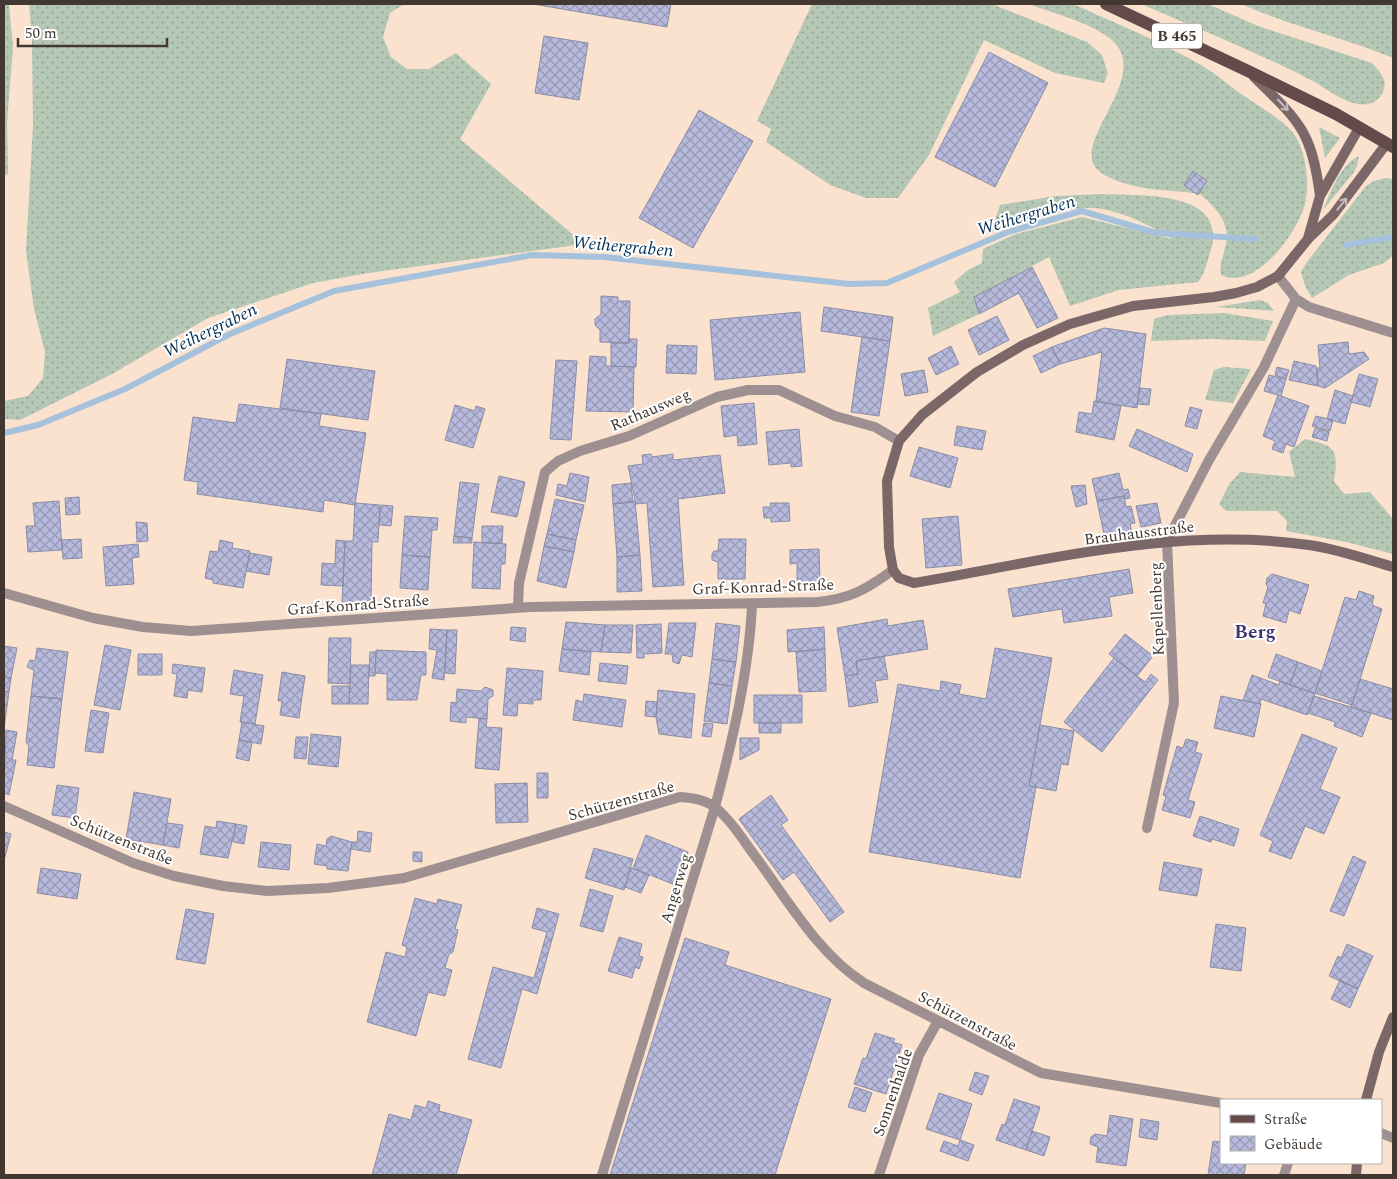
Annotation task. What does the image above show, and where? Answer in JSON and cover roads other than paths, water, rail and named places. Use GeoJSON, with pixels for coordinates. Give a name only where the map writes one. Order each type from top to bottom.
{"type":"FeatureCollection","features":[{"type":"Feature","properties":{"kind":"main road","name":"B 465"},"geometry":{"type":"LineString","coordinates":[[1106,4],[1248,70],[1390,145]]}},
{"type":"Feature","properties":{"kind":"street"},"geometry":{"type":"LineString","coordinates":[[1248,70],[1304,130],[1312,149],[1320,196]]}},
{"type":"Feature","properties":{"kind":"street"},"geometry":{"type":"LineString","coordinates":[[1308,239],[1320,196],[1331,172],[1359,128]]}},
{"type":"Feature","properties":{"kind":"street"},"geometry":{"type":"LineString","coordinates":[[893,570],[889,546],[887,481],[899,441],[922,415],[977,372],[1030,342],[1070,324],[1133,306],[1221,296],[1257,287],[1278,276],[1308,239],[1333,215],[1390,145]]}},
{"type":"Feature","properties":{"kind":"street"},"geometry":{"type":"LineString","coordinates":[[1278,276],[1296,299],[1309,307],[1393,333]]}},
{"type":"Feature","properties":{"kind":"street","name":"Kapellenberg"},"geometry":{"type":"LineString","coordinates":[[1147,828],[1174,703],[1167,541],[1210,460],[1264,367],[1296,299]]}},
{"type":"Feature","properties":{"kind":"street","name":"Rathausweg"},"geometry":{"type":"LineString","coordinates":[[518,607],[519,583],[546,472],[558,461],[580,451],[630,436],[718,397],[748,390],[779,390],[835,416],[875,427],[899,441]]}},
{"type":"Feature","properties":{"kind":"street","name":"Brauhausstraße"},"geometry":{"type":"LineString","coordinates":[[893,570],[899,578],[914,583],[1167,541],[1238,539],[1310,545],[1393,567]]}},
{"type":"Feature","properties":{"kind":"street","name":"Graf-Konrad-Straße"},"geometry":{"type":"LineString","coordinates":[[4,593],[93,618],[143,627],[190,630],[518,607],[752,604],[838,600],[866,590],[893,570]]}},
{"type":"Feature","properties":{"kind":"street","name":"Angerweg"},"geometry":{"type":"LineString","coordinates":[[602,1175],[715,807],[726,764],[751,635],[752,604]]}},
{"type":"Feature","properties":{"kind":"street","name":"Schützenstraße"},"geometry":{"type":"LineString","coordinates":[[4,806],[133,863],[174,876],[223,886],[267,891],[328,888],[404,878],[680,797],[695,798],[715,807],[743,840],[828,954],[864,983],[1040,1073],[1220,1103]]}},
{"type":"Feature","properties":{"kind":"street"},"geometry":{"type":"LineString","coordinates":[[1366,1099],[1379,1052],[1393,1017]]}},
{"type":"Feature","properties":{"kind":"street","name":"Sonnenhalde"},"geometry":{"type":"LineString","coordinates":[[879,1175],[919,1055],[938,1021]]}},
{"type":"Feature","properties":{"kind":"waterway","name":"Weihergraben"},"geometry":{"type":"LineString","coordinates":[[4,433],[38,425],[125,389],[230,334],[334,291],[532,255],[604,257],[849,284],[887,283],[1008,232],[1082,211],[1156,233],[1256,239]]}},
{"type":"Feature","properties":{"kind":"waterway","name":"Weihergraben"},"geometry":{"type":"LineString","coordinates":[[1346,245],[1393,237]]}},
{"type":"Feature","properties":{"kind":"district","name":"Berg"},"geometry":{"type":"Point","coordinates":[1255,631]}}]}
